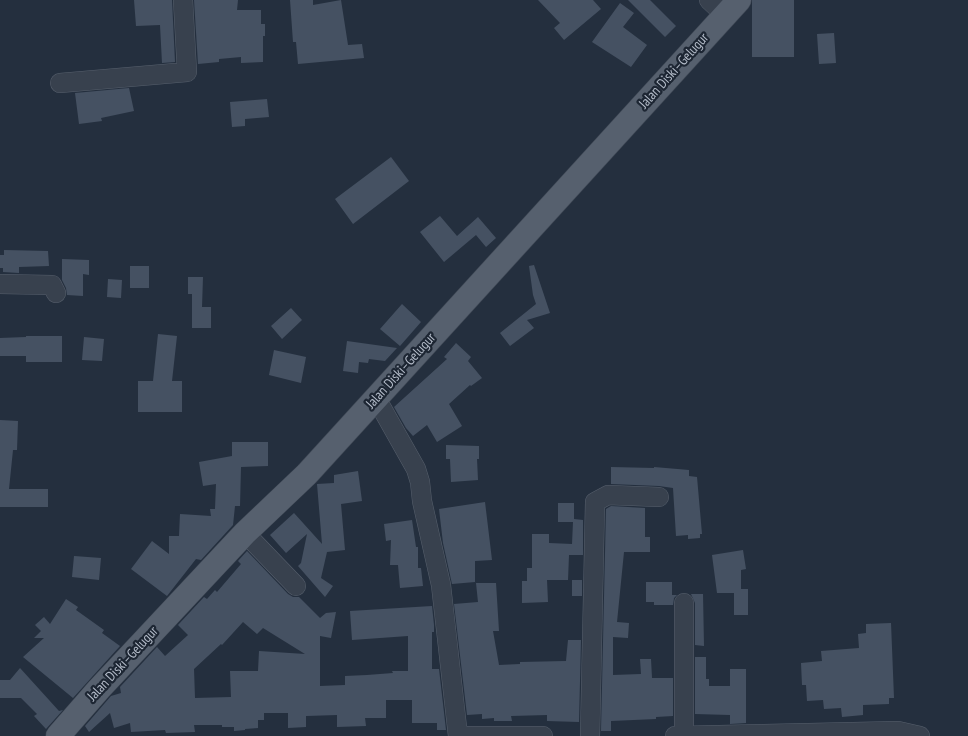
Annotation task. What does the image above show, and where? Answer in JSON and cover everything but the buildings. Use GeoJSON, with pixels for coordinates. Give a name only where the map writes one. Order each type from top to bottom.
{"type":"FeatureCollection","features":[{"type":"Feature","properties":{"kind":"main road","name":"Jalan Diski–Gelugur"},"geometry":{"type":"LineString","coordinates":[[58,736],[99,689],[245,533],[307,474],[724,5]]}},
{"type":"Feature","properties":{"kind":"street"},"geometry":{"type":"LineString","coordinates":[[60,83],[188,72],[183,0]]}},
{"type":"Feature","properties":{"kind":"street"},"geometry":{"type":"LineString","coordinates":[[0,284],[52,286],[56,293]]}},
{"type":"Feature","properties":{"kind":"street"},"geometry":{"type":"LineString","coordinates":[[376,398],[416,468],[420,482],[422,501],[441,586],[458,736]]}},
{"type":"Feature","properties":{"kind":"street"},"geometry":{"type":"LineString","coordinates":[[590,736],[595,502],[608,495],[659,498]]}},
{"type":"Feature","properties":{"kind":"street"},"geometry":{"type":"LineString","coordinates":[[245,533],[296,586]]}},
{"type":"Feature","properties":{"kind":"street"},"geometry":{"type":"LineString","coordinates":[[684,603],[684,736]]}},
{"type":"Feature","properties":{"kind":"street"},"geometry":{"type":"LineString","coordinates":[[675,736],[898,731],[920,736]]}},
{"type":"Feature","properties":{"kind":"street"},"geometry":{"type":"LineString","coordinates":[[467,736],[543,736]]}}]}
